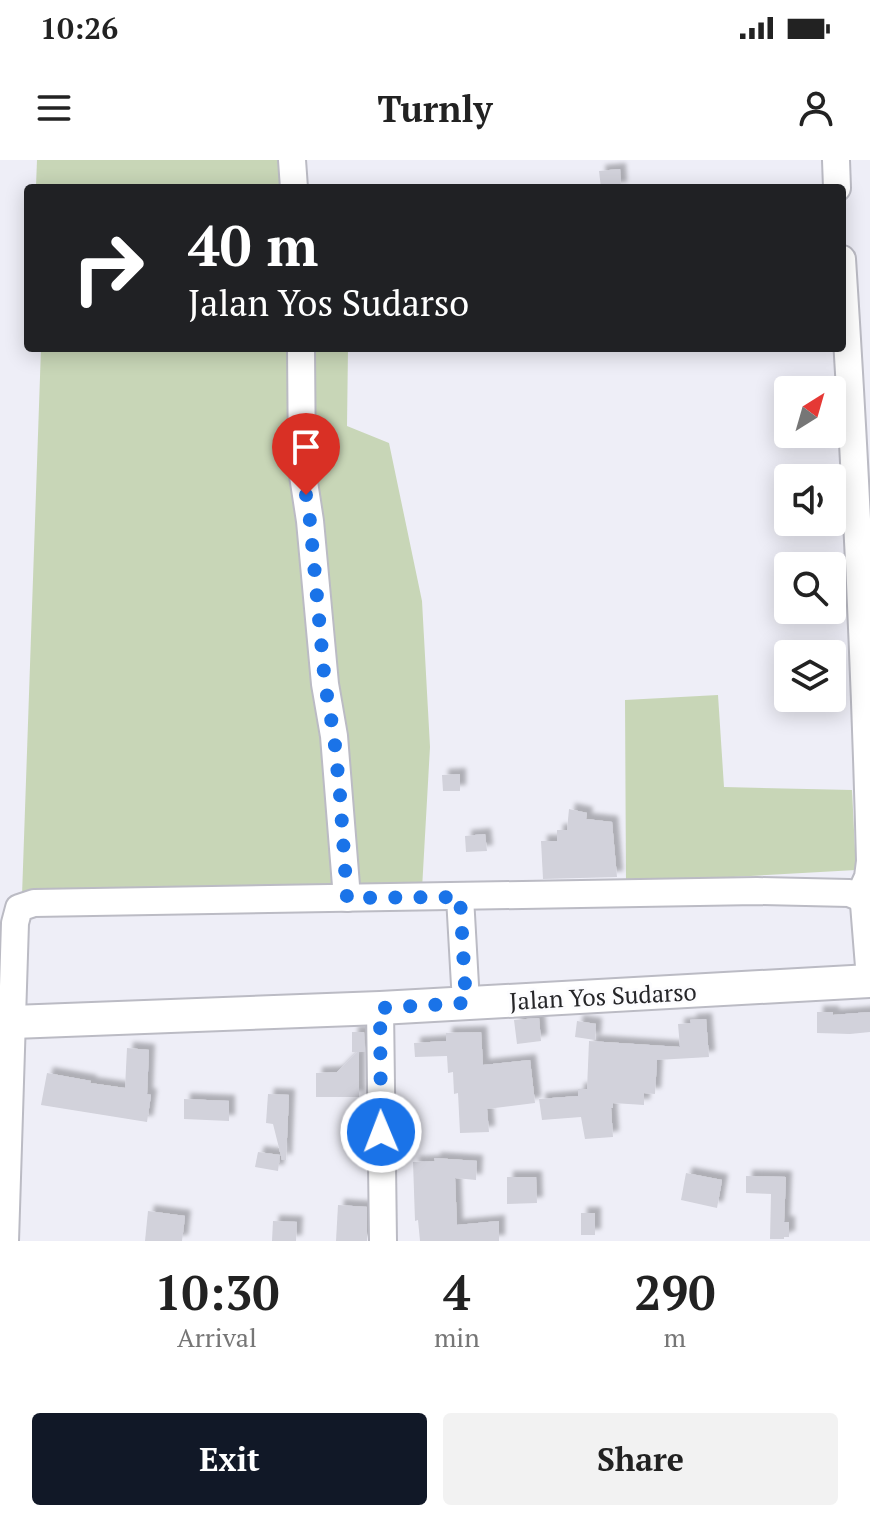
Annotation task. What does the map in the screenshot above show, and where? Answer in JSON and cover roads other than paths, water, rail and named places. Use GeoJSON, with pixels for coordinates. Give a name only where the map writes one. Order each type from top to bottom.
{"type":"FeatureCollection","features":[{"type":"Feature","properties":{"kind":"main road","name":"Jalan Yos Sudarso"},"geometry":{"type":"LineString","coordinates":[[7,1021],[380,1008],[870,980]]}},
{"type":"Feature","properties":{"kind":"street"},"geometry":{"type":"LineString","coordinates":[[292,160],[294,184]]}},
{"type":"Feature","properties":{"kind":"street"},"geometry":{"type":"LineString","coordinates":[[836,160],[837,184]]}},
{"type":"Feature","properties":{"kind":"street"},"geometry":{"type":"LineString","coordinates":[[846,322],[856,480],[870,861],[868,877],[859,897]]}},
{"type":"Feature","properties":{"kind":"street"},"geometry":{"type":"LineString","coordinates":[[301,352],[302,469],[310,521],[325,684],[334,736],[347,898]]}},
{"type":"Feature","properties":{"kind":"street"},"geometry":{"type":"LineString","coordinates":[[5,1241],[7,1021],[15,923],[19,908],[26,905],[806,891],[849,893],[859,897],[864,904],[870,980]]}},
{"type":"Feature","properties":{"kind":"street"},"geometry":{"type":"LineString","coordinates":[[460,897],[466,1003]]}},
{"type":"Feature","properties":{"kind":"street"},"geometry":{"type":"LineString","coordinates":[[380,1008],[383,1241]]}}]}
